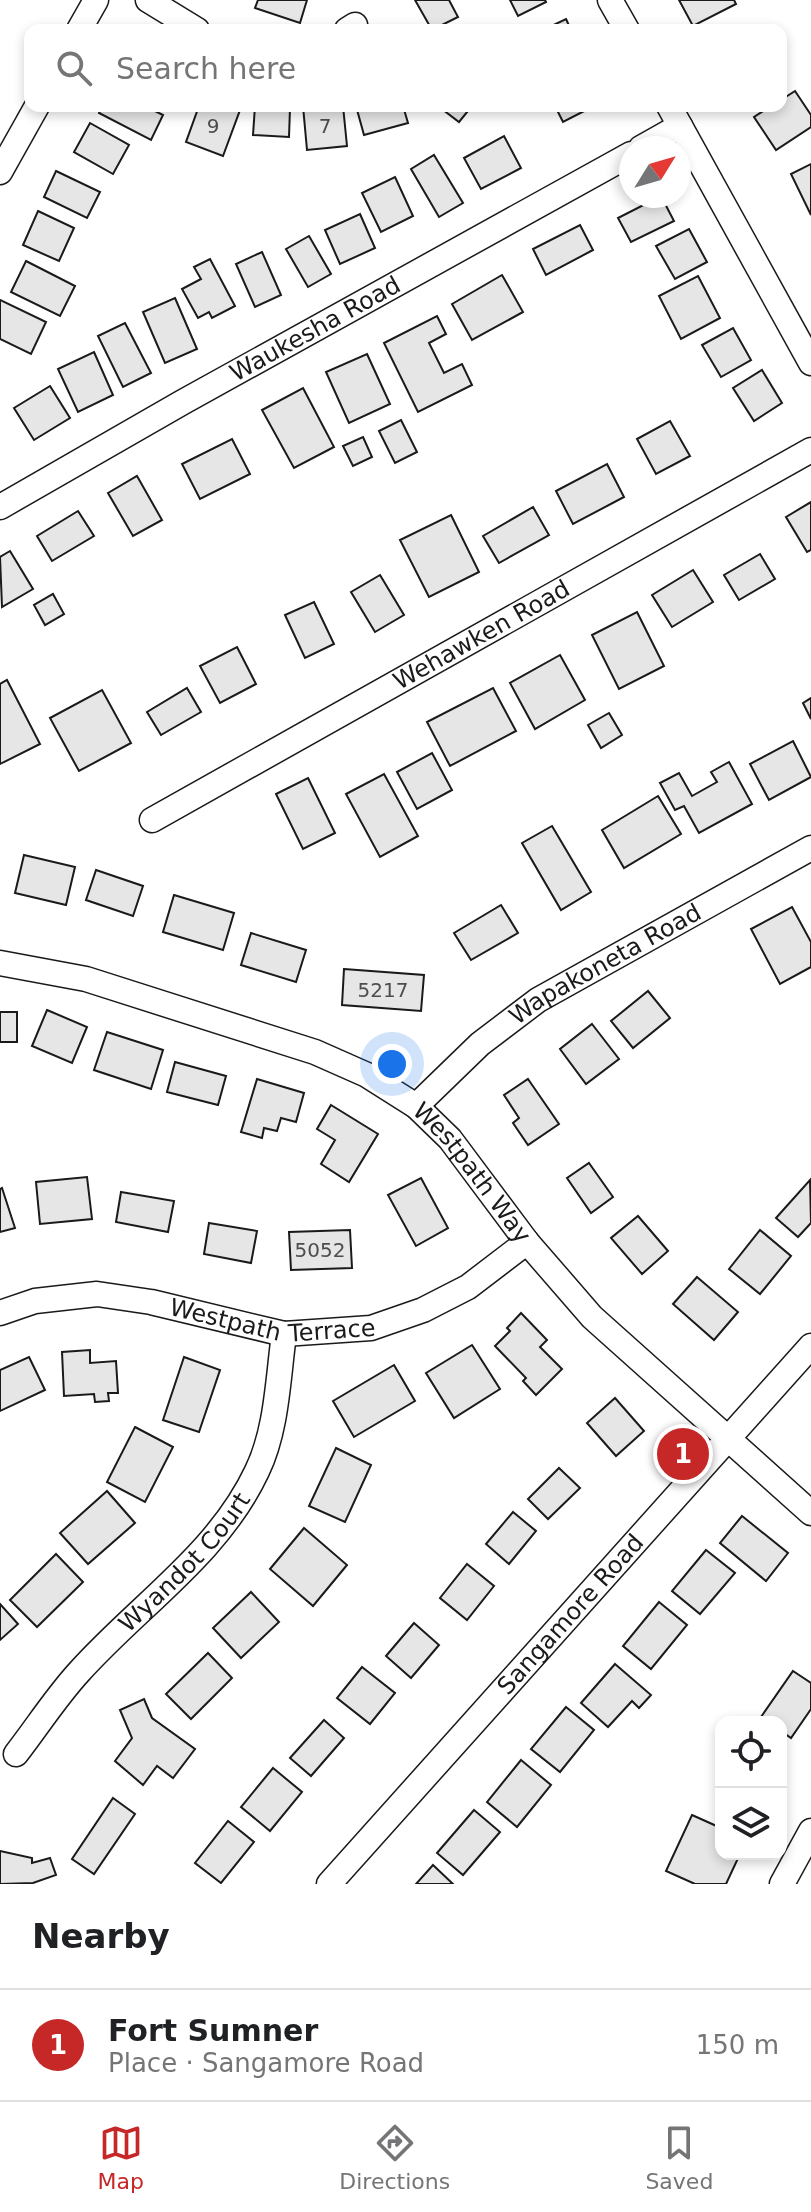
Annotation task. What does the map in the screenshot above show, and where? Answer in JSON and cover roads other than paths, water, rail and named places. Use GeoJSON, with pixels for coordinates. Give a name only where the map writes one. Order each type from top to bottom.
{"type":"FeatureCollection","features":[{"type":"Feature","properties":{"kind":"street"},"geometry":{"type":"LineString","coordinates":[[82,24],[96,0]]}},
{"type":"Feature","properties":{"kind":"street"},"geometry":{"type":"LineString","coordinates":[[148,0],[187,24]]}},
{"type":"Feature","properties":{"kind":"street"},"geometry":{"type":"LineString","coordinates":[[610,0],[624,24]]}},
{"type":"Feature","properties":{"kind":"street"},"geometry":{"type":"LineString","coordinates":[[0,172],[34,112]]}},
{"type":"Feature","properties":{"kind":"street"},"geometry":{"type":"LineString","coordinates":[[653,136],[674,116],[811,363]]}},
{"type":"Feature","properties":{"kind":"street","name":"Waukesha Road"},"geometry":{"type":"LineString","coordinates":[[0,507],[619,161]]}},
{"type":"Feature","properties":{"kind":"street","name":"Wehawken Road"},"geometry":{"type":"LineString","coordinates":[[152,820],[811,450]]}},
{"type":"Feature","properties":{"kind":"street","name":"Wapakoneta Road"},"geometry":{"type":"LineString","coordinates":[[416,1106],[480,1044],[538,1000],[811,848]]}},
{"type":"Feature","properties":{"kind":"street","name":"Westpath Way"},"geometry":{"type":"LineString","coordinates":[[0,963],[86,979],[315,1052],[367,1075],[416,1106],[450,1139],[527,1242],[592,1317],[811,1513]]}},
{"type":"Feature","properties":{"kind":"street","name":"Westpath Terrace"},"geometry":{"type":"LineString","coordinates":[[0,1313],[35,1301],[97,1294],[151,1302],[284,1334],[371,1328],[423,1310],[468,1287],[527,1242]]}},
{"type":"Feature","properties":{"kind":"street","name":"Wyandot Court"},"geometry":{"type":"LineString","coordinates":[[16,1754],[78,1672],[210,1544],[238,1506],[258,1469],[271,1428],[284,1334]]}},
{"type":"Feature","properties":{"kind":"street","name":"Sangamore Road"},"geometry":{"type":"LineString","coordinates":[[329,1884],[811,1346]]}},
{"type":"Feature","properties":{"kind":"street"},"geometry":{"type":"LineString","coordinates":[[782,1884],[811,1831]]}},
{"type":"Feature","properties":{"kind":"place","name":"Fort Sumner"},"geometry":{"type":"Point","coordinates":[683,1454]}}]}
